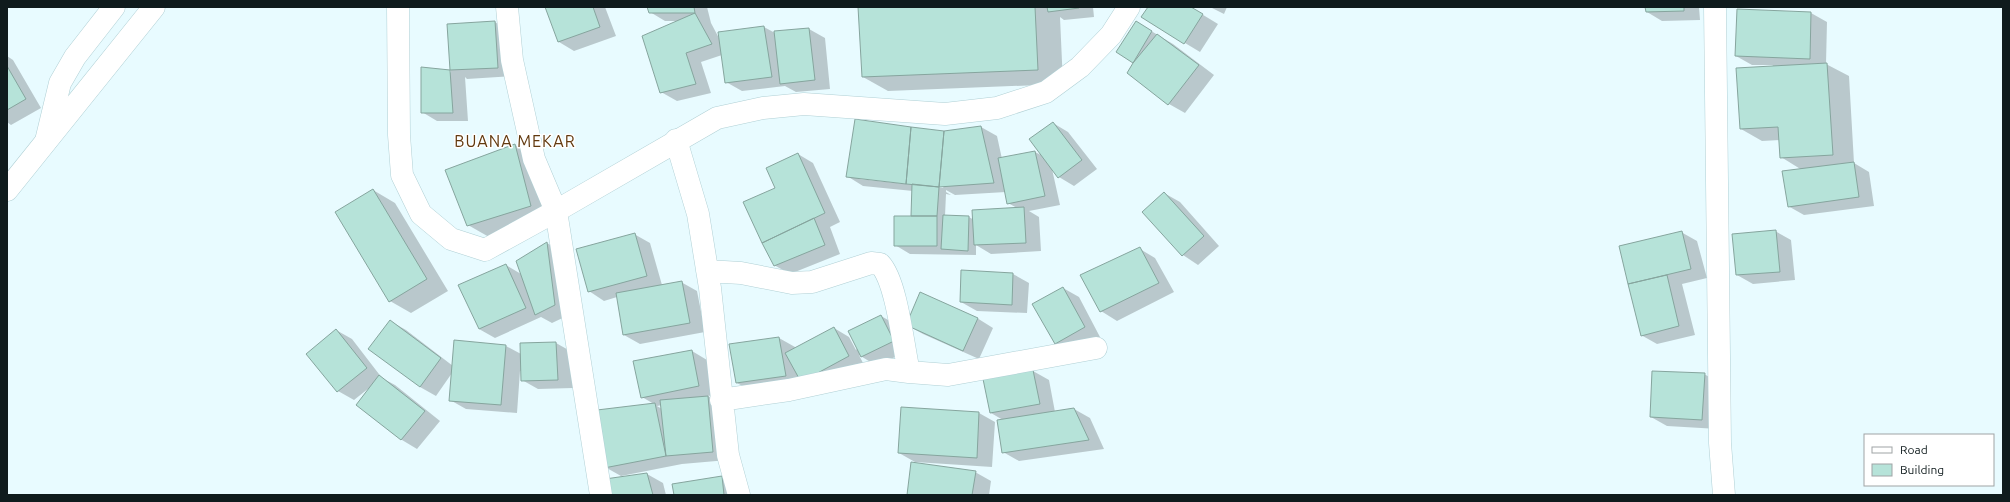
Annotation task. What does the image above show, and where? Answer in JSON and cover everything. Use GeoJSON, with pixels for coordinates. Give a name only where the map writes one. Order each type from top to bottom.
{"type":"FeatureCollection","features":[{"type":"Feature","properties":{"kind":"street"},"geometry":{"type":"LineString","coordinates":[[46,141],[60,83],[75,57],[114,7]]}},
{"type":"Feature","properties":{"kind":"street"},"geometry":{"type":"LineString","coordinates":[[7,190],[154,7]]}},
{"type":"Feature","properties":{"kind":"street"},"geometry":{"type":"LineString","coordinates":[[398,7],[399,135],[402,176],[421,214],[451,239],[485,250],[556,211],[676,140],[717,118],[763,108],[804,104],[944,114],[997,108],[1046,92],[1080,67],[1111,35],[1129,7]]}},
{"type":"Feature","properties":{"kind":"street"},"geometry":{"type":"LineString","coordinates":[[508,7],[512,60],[534,159],[556,211],[600,495]]}},
{"type":"Feature","properties":{"kind":"street"},"geometry":{"type":"LineString","coordinates":[[1715,7],[1720,443],[1724,495]]}},
{"type":"Feature","properties":{"kind":"street"},"geometry":{"type":"LineString","coordinates":[[676,140],[698,214],[707,271],[728,455],[739,495]]}},
{"type":"Feature","properties":{"kind":"street"},"geometry":{"type":"LineString","coordinates":[[707,271],[741,273],[792,283],[812,282],[871,263],[880,264],[886,271],[892,288],[909,372]]}},
{"type":"Feature","properties":{"kind":"street"},"geometry":{"type":"LineString","coordinates":[[721,400],[789,390],[886,369],[948,375],[1096,348]]}},
{"type":"Feature","properties":{"kind":"building"},"geometry":{"type":"Polygon","coordinates":[[[545,7],[593,7],[600,27],[558,42],[545,7]]]}},
{"type":"Feature","properties":{"kind":"building"},"geometry":{"type":"Polygon","coordinates":[[[647,7],[694,7],[695,13],[649,13],[647,7]]]}},
{"type":"Feature","properties":{"kind":"building"},"geometry":{"type":"Polygon","coordinates":[[[858,7],[1035,7],[1038,70],[862,77],[858,7]]]}},
{"type":"Feature","properties":{"kind":"building"},"geometry":{"type":"Polygon","coordinates":[[[1047,7],[1079,7],[1079,8],[1048,12],[1047,7]]]}},
{"type":"Feature","properties":{"kind":"building"},"geometry":{"type":"Polygon","coordinates":[[[1148,7],[1191,7],[1203,14],[1184,44],[1141,17],[1148,7]]]}},
{"type":"Feature","properties":{"kind":"building"},"geometry":{"type":"Polygon","coordinates":[[[1645,7],[1684,7],[1684,11],[1646,12],[1645,7]]]}},
{"type":"Feature","properties":{"kind":"building"},"geometry":{"type":"Polygon","coordinates":[[[1737,9],[1811,12],[1810,59],[1735,56],[1737,9]]]}},
{"type":"Feature","properties":{"kind":"building"},"geometry":{"type":"Polygon","coordinates":[[[695,13],[712,44],[686,53],[696,84],[660,93],[642,36],[695,13]]]}},
{"type":"Feature","properties":{"kind":"building"},"geometry":{"type":"Polygon","coordinates":[[[495,21],[498,68],[450,70],[447,24],[495,21]]]}},
{"type":"Feature","properties":{"kind":"building"},"geometry":{"type":"Polygon","coordinates":[[[1136,21],[1152,31],[1133,63],[1116,52],[1136,21]]]}},
{"type":"Feature","properties":{"kind":"building"},"geometry":{"type":"Polygon","coordinates":[[[764,26],[772,77],[725,83],[718,32],[764,26]]]}},
{"type":"Feature","properties":{"kind":"building"},"geometry":{"type":"Polygon","coordinates":[[[809,28],[815,80],[780,84],[774,31],[809,28]]]}},
{"type":"Feature","properties":{"kind":"building"},"geometry":{"type":"Polygon","coordinates":[[[1157,34],[1199,65],[1168,105],[1127,73],[1133,63],[1157,34]]]}},
{"type":"Feature","properties":{"kind":"building"},"geometry":{"type":"Polygon","coordinates":[[[1827,63],[1833,155],[1780,158],[1778,127],[1740,129],[1736,68],[1827,63]]]}},
{"type":"Feature","properties":{"kind":"building"},"geometry":{"type":"Polygon","coordinates":[[[7,66],[26,99],[7,110],[7,66]]]}},
{"type":"Feature","properties":{"kind":"building"},"geometry":{"type":"Polygon","coordinates":[[[421,67],[450,70],[453,113],[421,113],[421,67]]]}},
{"type":"Feature","properties":{"kind":"building"},"geometry":{"type":"Polygon","coordinates":[[[855,119],[911,127],[906,184],[846,177],[855,119]]]}},
{"type":"Feature","properties":{"kind":"building"},"geometry":{"type":"Polygon","coordinates":[[[1053,122],[1082,160],[1058,178],[1029,139],[1053,122]]]}},
{"type":"Feature","properties":{"kind":"building"},"geometry":{"type":"Polygon","coordinates":[[[981,126],[994,183],[939,187],[944,131],[981,126]]]}},
{"type":"Feature","properties":{"kind":"building"},"geometry":{"type":"Polygon","coordinates":[[[911,127],[944,131],[939,187],[906,184],[911,127]]]}},
{"type":"Feature","properties":{"kind":"building"},"geometry":{"type":"Polygon","coordinates":[[[515,144],[531,206],[467,226],[445,170],[515,144]]]}},
{"type":"Feature","properties":{"kind":"building"},"geometry":{"type":"Polygon","coordinates":[[[1035,151],[1045,196],[1007,204],[998,158],[1035,151]]]}},
{"type":"Feature","properties":{"kind":"building"},"geometry":{"type":"Polygon","coordinates":[[[798,153],[825,213],[762,243],[743,202],[775,188],[766,168],[798,153]]]}},
{"type":"Feature","properties":{"kind":"building"},"geometry":{"type":"Polygon","coordinates":[[[1854,162],[1859,197],[1788,207],[1782,171],[1854,162]]]}},
{"type":"Feature","properties":{"kind":"building"},"geometry":{"type":"Polygon","coordinates":[[[912,184],[939,187],[937,216],[911,216],[912,184]]]}},
{"type":"Feature","properties":{"kind":"building"},"geometry":{"type":"Polygon","coordinates":[[[373,189],[427,279],[389,302],[335,212],[373,189]]]}},
{"type":"Feature","properties":{"kind":"building"},"geometry":{"type":"Polygon","coordinates":[[[1164,192],[1204,236],[1182,256],[1142,212],[1164,192]]]}},
{"type":"Feature","properties":{"kind":"building"},"geometry":{"type":"Polygon","coordinates":[[[1024,207],[1026,243],[974,245],[972,210],[1024,207]]]}},
{"type":"Feature","properties":{"kind":"building"},"geometry":{"type":"Polygon","coordinates":[[[943,215],[969,216],[968,251],[941,249],[943,215]]]}},
{"type":"Feature","properties":{"kind":"building"},"geometry":{"type":"Polygon","coordinates":[[[894,216],[937,216],[937,246],[894,246],[894,216]]]}},
{"type":"Feature","properties":{"kind":"building"},"geometry":{"type":"Polygon","coordinates":[[[814,218],[825,245],[774,266],[762,243],[814,218]]]}},
{"type":"Feature","properties":{"kind":"building"},"geometry":{"type":"Polygon","coordinates":[[[1776,230],[1780,272],[1736,275],[1732,234],[1776,230]]]}},
{"type":"Feature","properties":{"kind":"building"},"geometry":{"type":"Polygon","coordinates":[[[1682,231],[1691,269],[1628,284],[1619,246],[1682,231]]]}},
{"type":"Feature","properties":{"kind":"building"},"geometry":{"type":"Polygon","coordinates":[[[635,233],[647,276],[588,292],[576,249],[635,233]]]}},
{"type":"Feature","properties":{"kind":"building"},"geometry":{"type":"Polygon","coordinates":[[[547,242],[555,305],[535,315],[516,261],[547,242]]]}},
{"type":"Feature","properties":{"kind":"building"},"geometry":{"type":"Polygon","coordinates":[[[1140,247],[1159,283],[1100,312],[1080,275],[1140,247]]]}},
{"type":"Feature","properties":{"kind":"building"},"geometry":{"type":"Polygon","coordinates":[[[506,264],[526,308],[479,329],[458,285],[506,264]]]}},
{"type":"Feature","properties":{"kind":"building"},"geometry":{"type":"Polygon","coordinates":[[[961,270],[1013,273],[1012,305],[960,302],[961,270]]]}},
{"type":"Feature","properties":{"kind":"building"},"geometry":{"type":"Polygon","coordinates":[[[1667,275],[1679,326],[1641,336],[1628,284],[1667,275]]]}},
{"type":"Feature","properties":{"kind":"building"},"geometry":{"type":"Polygon","coordinates":[[[682,281],[690,323],[623,335],[616,293],[682,281]]]}},
{"type":"Feature","properties":{"kind":"building"},"geometry":{"type":"Polygon","coordinates":[[[1063,287],[1085,327],[1055,344],[1032,304],[1063,287]]]}},
{"type":"Feature","properties":{"kind":"building"},"geometry":{"type":"Polygon","coordinates":[[[920,292],[978,318],[963,351],[906,325],[920,292]]]}},
{"type":"Feature","properties":{"kind":"building"},"geometry":{"type":"Polygon","coordinates":[[[881,315],[894,341],[861,357],[848,331],[881,315]]]}},
{"type":"Feature","properties":{"kind":"building"},"geometry":{"type":"Polygon","coordinates":[[[390,320],[441,358],[420,387],[368,349],[390,320]]]}},
{"type":"Feature","properties":{"kind":"building"},"geometry":{"type":"Polygon","coordinates":[[[834,327],[849,356],[801,382],[785,353],[834,327]]]}},
{"type":"Feature","properties":{"kind":"building"},"geometry":{"type":"Polygon","coordinates":[[[336,329],[367,368],[337,392],[306,354],[336,329]]]}},
{"type":"Feature","properties":{"kind":"building"},"geometry":{"type":"Polygon","coordinates":[[[779,337],[786,376],[736,383],[729,344],[779,337]]]}},
{"type":"Feature","properties":{"kind":"building"},"geometry":{"type":"Polygon","coordinates":[[[454,340],[506,345],[501,405],[449,401],[454,340]]]}},
{"type":"Feature","properties":{"kind":"building"},"geometry":{"type":"Polygon","coordinates":[[[556,342],[558,380],[521,381],[520,343],[556,342]]]}},
{"type":"Feature","properties":{"kind":"building"},"geometry":{"type":"Polygon","coordinates":[[[692,350],[699,386],[641,398],[633,361],[692,350]]]}},
{"type":"Feature","properties":{"kind":"building"},"geometry":{"type":"Polygon","coordinates":[[[1033,370],[1040,404],[990,413],[983,379],[1033,370]]]}},
{"type":"Feature","properties":{"kind":"building"},"geometry":{"type":"Polygon","coordinates":[[[1652,371],[1705,373],[1702,420],[1650,417],[1652,371]]]}},
{"type":"Feature","properties":{"kind":"building"},"geometry":{"type":"Polygon","coordinates":[[[379,375],[425,411],[401,440],[356,405],[379,375]]]}},
{"type":"Feature","properties":{"kind":"building"},"geometry":{"type":"Polygon","coordinates":[[[708,396],[713,452],[666,456],[660,400],[708,396]]]}},
{"type":"Feature","properties":{"kind":"building"},"geometry":{"type":"Polygon","coordinates":[[[655,403],[666,456],[604,468],[597,410],[655,403]]]}},
{"type":"Feature","properties":{"kind":"building"},"geometry":{"type":"Polygon","coordinates":[[[901,407],[979,412],[977,458],[898,453],[901,407]]]}},
{"type":"Feature","properties":{"kind":"building"},"geometry":{"type":"Polygon","coordinates":[[[1074,408],[1089,440],[1002,453],[997,420],[1074,408]]]}},
{"type":"Feature","properties":{"kind":"building"},"geometry":{"type":"Polygon","coordinates":[[[911,462],[976,471],[972,495],[907,495],[911,462]]]}},
{"type":"Feature","properties":{"kind":"building"},"geometry":{"type":"Polygon","coordinates":[[[647,473],[653,495],[607,495],[605,479],[647,473]]]}},
{"type":"Feature","properties":{"kind":"building"},"geometry":{"type":"Polygon","coordinates":[[[722,476],[724,495],[674,495],[672,484],[722,476]]]}},
{"type":"Feature","properties":{"kind":"district","name":"BUANA MEKAR"},"geometry":{"type":"Point","coordinates":[515,141]}}]}
